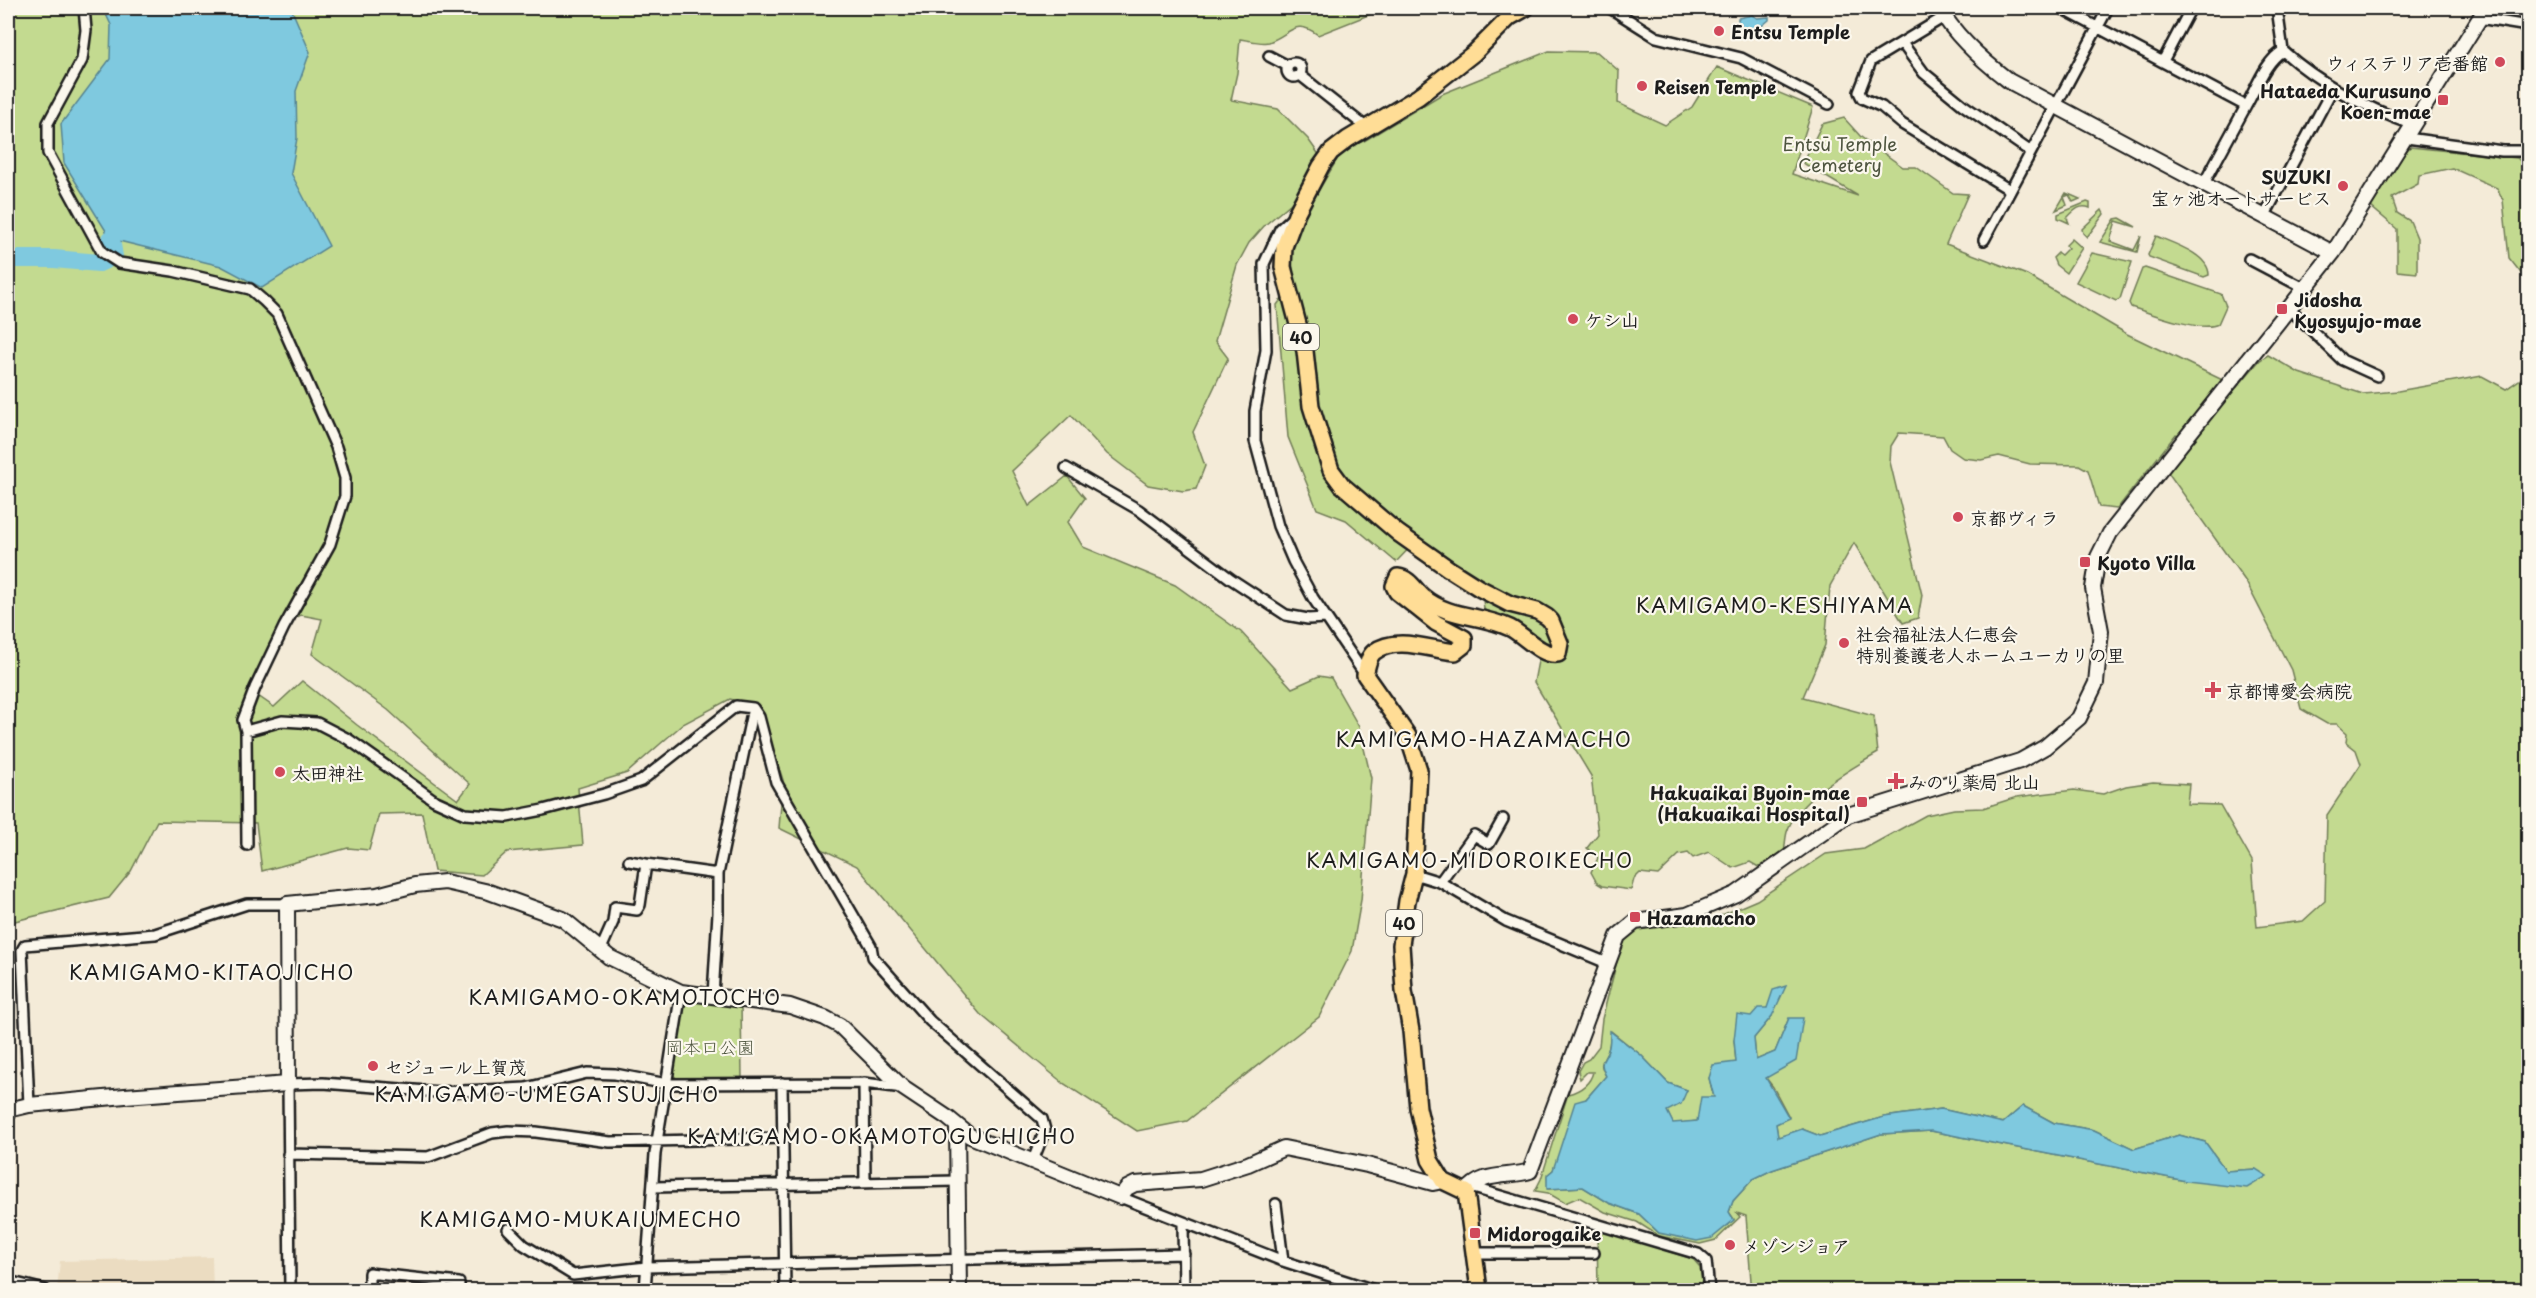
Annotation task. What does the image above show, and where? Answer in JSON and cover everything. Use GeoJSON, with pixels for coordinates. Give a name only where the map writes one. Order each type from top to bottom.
{"type":"FeatureCollection","features":[{"type":"Feature","properties":{"kind":"main road","name":"40"},"geometry":{"type":"LineString","coordinates":[[1443,1181],[1430,1160],[1418,1108],[1401,945],[1407,901],[1414,874],[1419,770],[1408,736],[1365,675],[1374,652],[1384,648],[1415,645],[1455,652],[1464,645],[1464,638],[1436,623],[1397,592],[1394,586],[1398,578],[1408,582],[1423,597],[1439,608],[1456,615],[1504,626],[1545,652],[1558,654],[1560,643],[1547,617],[1537,611],[1510,604],[1449,569],[1398,534],[1342,485],[1331,470],[1311,406],[1305,351],[1282,267],[1284,247],[1297,212],[1331,152],[1418,97],[1474,53],[1510,17],[1526,8]]}},
{"type":"Feature","properties":{"kind":"main road"},"geometry":{"type":"LineString","coordinates":[[1443,1181],[1468,1189],[1473,1253],[1479,1290]]}},
{"type":"Feature","properties":{"kind":"street"},"geometry":{"type":"LineString","coordinates":[[84,8],[86,30],[82,60],[48,123],[48,153],[102,252],[119,263],[172,271],[250,289],[264,301],[277,314],[336,447],[345,478],[345,496],[330,544],[284,627],[255,688],[243,720],[246,731],[247,845]]}},
{"type":"Feature","properties":{"kind":"street"},"geometry":{"type":"LineString","coordinates":[[1610,8],[1656,37],[1741,58],[1830,104]]}},
{"type":"Feature","properties":{"kind":"street"},"geometry":{"type":"LineString","coordinates":[[2061,8],[2246,106]]}},
{"type":"Feature","properties":{"kind":"street"},"geometry":{"type":"LineString","coordinates":[[1984,240],[2108,8]]}},
{"type":"Feature","properties":{"kind":"street"},"geometry":{"type":"LineString","coordinates":[[2163,61],[2191,8]]}},
{"type":"Feature","properties":{"kind":"street"},"geometry":{"type":"LineString","coordinates":[[2277,8],[2283,51],[2304,70],[2385,117],[2414,125]]}},
{"type":"Feature","properties":{"kind":"street"},"geometry":{"type":"LineString","coordinates":[[2010,190],[1902,124],[1882,107],[1862,98],[1859,92],[1872,61],[1902,43],[1942,12],[1991,67],[2009,81],[2333,253]]}},
{"type":"Feature","properties":{"kind":"street"},"geometry":{"type":"LineString","coordinates":[[1468,1189],[1487,1177],[1530,1171],[1618,936],[1635,922],[1671,919],[1705,908],[1736,894],[1848,815],[2020,761],[2045,747],[2079,718],[2097,683],[2101,631],[2093,588],[2098,557],[2104,542],[2119,519],[2230,385],[2333,253],[2407,138],[2483,13],[2529,26]]}},
{"type":"Feature","properties":{"kind":"street"},"geometry":{"type":"LineString","coordinates":[[1902,43],[1924,73],[1963,105],[2031,152]]}},
{"type":"Feature","properties":{"kind":"street"},"geometry":{"type":"LineString","coordinates":[[2203,185],[2276,55],[2283,51]]}},
{"type":"Feature","properties":{"kind":"street"},"geometry":{"type":"LineString","coordinates":[[1269,56],[1288,66],[1294,63],[1299,64],[1300,75],[1367,128]]}},
{"type":"Feature","properties":{"kind":"street"},"geometry":{"type":"LineString","coordinates":[[2264,217],[2333,88]]}},
{"type":"Feature","properties":{"kind":"street"},"geometry":{"type":"LineString","coordinates":[[2407,138],[2502,151],[2529,151]]}},
{"type":"Feature","properties":{"kind":"street"},"geometry":{"type":"LineString","coordinates":[[1297,212],[1280,229],[1264,264],[1266,350],[1255,411],[1255,441],[1278,526],[1293,561],[1326,618],[1365,675]]}},
{"type":"Feature","properties":{"kind":"street"},"geometry":{"type":"LineString","coordinates":[[2249,259],[2304,288]]}},
{"type":"Feature","properties":{"kind":"street"},"geometry":{"type":"LineString","coordinates":[[2289,308],[2342,360],[2377,376]]}},
{"type":"Feature","properties":{"kind":"street"},"geometry":{"type":"LineString","coordinates":[[1066,468],[1139,510],[1231,579],[1286,615],[1308,619],[1326,618]]}},
{"type":"Feature","properties":{"kind":"street"},"geometry":{"type":"LineString","coordinates":[[246,731],[282,721],[317,723],[348,739],[434,800],[465,814],[507,817],[543,810],[641,781],[736,706],[753,708],[759,717],[776,782],[871,946],[873,957],[930,1021],[1042,1119],[1045,1130],[1032,1163]]}},
{"type":"Feature","properties":{"kind":"street"},"geometry":{"type":"LineString","coordinates":[[712,995],[718,913],[718,874],[753,708]]}},
{"type":"Feature","properties":{"kind":"street"},"geometry":{"type":"LineString","coordinates":[[1440,882],[1474,835],[1489,844],[1503,819]]}},
{"type":"Feature","properties":{"kind":"street"},"geometry":{"type":"LineString","coordinates":[[629,861],[718,874]]}},
{"type":"Feature","properties":{"kind":"street"},"geometry":{"type":"LineString","coordinates":[[601,949],[613,922],[615,907],[637,910],[640,905],[646,864]]}},
{"type":"Feature","properties":{"kind":"street"},"geometry":{"type":"LineString","coordinates":[[1414,874],[1440,882],[1506,921],[1607,963]]}},
{"type":"Feature","properties":{"kind":"street"},"geometry":{"type":"LineString","coordinates":[[29,1105],[22,950],[25,945],[155,934],[247,904],[287,904],[377,895],[415,885],[445,882],[489,892],[562,919],[609,957],[681,992],[790,1006],[825,1018],[840,1026],[903,1088],[948,1118],[970,1136],[1183,1224],[1282,1261],[1374,1290]]}},
{"type":"Feature","properties":{"kind":"street"},"geometry":{"type":"LineString","coordinates":[[287,904],[290,1290]]}},
{"type":"Feature","properties":{"kind":"street"},"geometry":{"type":"LineString","coordinates":[[645,1290],[657,1141],[681,992]]}},
{"type":"Feature","properties":{"kind":"street"},"geometry":{"type":"LineString","coordinates":[[8,1110],[29,1105],[288,1084],[323,1083],[452,1091],[526,1088],[587,1072],[615,1074],[667,1084],[864,1083],[903,1088]]}},
{"type":"Feature","properties":{"kind":"street"},"geometry":{"type":"LineString","coordinates":[[782,1083],[785,1290]]}},
{"type":"Feature","properties":{"kind":"street"},"geometry":{"type":"LineString","coordinates":[[864,1083],[865,1183]]}},
{"type":"Feature","properties":{"kind":"street"},"geometry":{"type":"LineString","coordinates":[[957,1127],[959,1290]]}},
{"type":"Feature","properties":{"kind":"street"},"geometry":{"type":"LineString","coordinates":[[288,1154],[428,1157],[492,1133],[508,1131],[536,1132],[610,1142],[783,1138]]}},
{"type":"Feature","properties":{"kind":"street"},"geometry":{"type":"LineString","coordinates":[[1120,1197],[1127,1188],[1135,1185],[1201,1179],[1248,1164],[1284,1148],[1367,1165],[1433,1183],[1443,1181]]}},
{"type":"Feature","properties":{"kind":"street"},"geometry":{"type":"LineString","coordinates":[[653,1187],[957,1181]]}},
{"type":"Feature","properties":{"kind":"street"},"geometry":{"type":"LineString","coordinates":[[1468,1189],[1698,1254],[1706,1261],[1709,1290]]}},
{"type":"Feature","properties":{"kind":"street"},"geometry":{"type":"LineString","coordinates":[[1276,1204],[1282,1261]]}},
{"type":"Feature","properties":{"kind":"street"},"geometry":{"type":"LineString","coordinates":[[1183,1224],[1184,1290]]}},
{"type":"Feature","properties":{"kind":"street"},"geometry":{"type":"LineString","coordinates":[[508,1229],[524,1245],[573,1275],[647,1267],[1184,1254]]}},
{"type":"Feature","properties":{"kind":"street"},"geometry":{"type":"LineString","coordinates":[[1473,1253],[1594,1253]]}},
{"type":"Feature","properties":{"kind":"street"},"geometry":{"type":"LineString","coordinates":[[369,1290],[369,1273],[459,1283],[459,1290]]}},
{"type":"Feature","properties":{"kind":"street"},"geometry":{"type":"LineString","coordinates":[[8,1281],[45,1290]]}},
{"type":"Feature","properties":{"kind":"shaded area"},"geometry":{"type":"Polygon","coordinates":[[[212,1257],[213,1290],[57,1290],[60,1261],[212,1257]]]}},
{"type":"Feature","properties":{"kind":"green space"},"geometry":{"type":"Polygon","coordinates":[[[8,8],[1386,8],[1318,35],[1298,27],[1269,42],[1240,39],[1237,73],[1231,100],[1278,109],[1308,139],[1322,159],[1315,183],[1265,225],[1249,243],[1237,265],[1215,341],[1228,358],[1193,432],[1205,466],[1196,489],[1183,491],[1148,485],[1107,454],[1071,415],[1012,471],[1029,506],[1067,476],[1085,498],[1068,522],[1083,547],[1175,585],[1241,632],[1292,688],[1319,676],[1331,678],[1359,727],[1371,778],[1361,900],[1352,951],[1319,1017],[1187,1121],[1137,1131],[1063,1083],[980,1014],[857,866],[779,828],[783,780],[759,706],[730,699],[683,724],[627,773],[578,788],[583,845],[507,852],[482,875],[434,871],[422,813],[379,814],[369,850],[348,848],[262,871],[256,823],[157,821],[131,871],[109,898],[15,921],[8,933],[8,8]],[[301,615],[281,625],[248,689],[274,707],[302,681],[458,800],[470,784],[388,710],[312,654],[322,619],[301,615]]]}},
{"type":"Feature","properties":{"kind":"green space","name":"Entsū Temple Cemetery"},"geometry":{"type":"Polygon","coordinates":[[[1549,51],[1597,52],[1619,71],[1618,103],[1665,125],[1692,107],[1717,67],[1813,107],[1792,174],[1858,196],[1803,163],[1822,124],[1844,118],[1861,137],[1903,167],[1916,167],[1953,193],[1968,194],[1946,244],[2027,275],[2127,334],[2237,387],[2260,360],[2268,355],[2299,373],[2363,394],[2398,391],[2482,376],[2506,389],[2528,374],[2528,1290],[1755,1290],[1751,1281],[1746,1216],[1737,1213],[1740,1217],[1716,1240],[1700,1244],[1659,1236],[1637,1222],[1605,1212],[1579,1197],[1565,1203],[1548,1193],[1535,1191],[1541,1179],[1568,1094],[1583,1086],[1592,1076],[1593,1072],[1587,1072],[1580,1079],[1578,1071],[1583,1062],[1589,1059],[1599,1046],[1602,1019],[1622,942],[1631,933],[1646,926],[1708,921],[1757,900],[1826,854],[1864,849],[1926,815],[1954,809],[1983,808],[2017,797],[2074,790],[2103,794],[2126,786],[2153,782],[2189,784],[2187,804],[2220,805],[2252,861],[2257,927],[2303,921],[2325,901],[2327,815],[2361,764],[2356,750],[2346,742],[2347,733],[2337,724],[2327,724],[2301,709],[2291,670],[2246,582],[2167,471],[2193,439],[2176,434],[2117,509],[2099,507],[2088,470],[2079,465],[2030,464],[1999,456],[1981,460],[1963,458],[1950,449],[1943,436],[1899,433],[1891,446],[1890,462],[1922,595],[1918,618],[1903,623],[1854,543],[1830,586],[1825,645],[1803,697],[1874,716],[1878,753],[1826,786],[1802,808],[1787,832],[1784,855],[1762,869],[1750,862],[1733,868],[1709,852],[1693,858],[1688,853],[1679,855],[1658,875],[1640,873],[1634,879],[1631,890],[1602,886],[1597,883],[1591,872],[1598,858],[1587,848],[1598,834],[1591,776],[1534,682],[1539,656],[1484,609],[1481,580],[1418,539],[1396,562],[1346,520],[1317,509],[1288,437],[1277,305],[1294,282],[1291,249],[1298,225],[1345,146],[1364,141],[1442,94],[1549,51]],[[1767,1008],[1734,1040],[1736,1063],[1709,1078],[1714,1097],[1698,1121],[1673,1124],[1667,1111],[1687,1090],[1668,1083],[1641,1055],[1611,1031],[1608,1052],[1602,1063],[1606,1076],[1586,1099],[1553,1170],[1547,1175],[1548,1189],[1583,1187],[1609,1203],[1639,1214],[1659,1233],[1676,1236],[1734,1219],[1729,1212],[1733,1201],[1753,1179],[1772,1170],[1881,1134],[1931,1131],[2186,1181],[2256,1169],[2226,1171],[2205,1142],[2179,1135],[2134,1149],[2094,1130],[2054,1123],[2023,1106],[2003,1123],[1941,1109],[1884,1117],[1820,1136],[1802,1129],[1778,1138],[1776,1124],[1789,1117],[1766,1078],[1789,1018],[1775,1052],[1756,1060],[1754,1038],[1772,1016],[1767,1008]]]}},
{"type":"Feature","properties":{"kind":"green space"},"geometry":{"type":"Polygon","coordinates":[[[2410,147],[2517,158],[2528,168],[2528,282],[2509,258],[2503,200],[2497,188],[2452,168],[2419,175],[2418,184],[2392,198],[2397,213],[2410,221],[2417,238],[2417,273],[2397,271],[2397,229],[2370,206],[2396,164],[2410,147]]]}},
{"type":"Feature","properties":{"kind":"green space"},"geometry":{"type":"Polygon","coordinates":[[[2066,193],[2080,199],[2073,202],[2069,195],[2064,197],[2067,205],[2056,210],[2066,193]]]}},
{"type":"Feature","properties":{"kind":"green space"},"geometry":{"type":"Polygon","coordinates":[[[2087,202],[2090,203],[2090,208],[2081,207],[2075,210],[2067,218],[2069,223],[2058,218],[2058,214],[2087,202]]]}},
{"type":"Feature","properties":{"kind":"green space"},"geometry":{"type":"Polygon","coordinates":[[[2102,210],[2104,214],[2087,237],[2082,229],[2102,210]]]}},
{"type":"Feature","properties":{"kind":"green space"},"geometry":{"type":"Polygon","coordinates":[[[2120,218],[2136,227],[2116,221],[2110,241],[2134,250],[2141,236],[2137,252],[2100,242],[2115,219],[2120,218]]]}},
{"type":"Feature","properties":{"kind":"green space"},"geometry":{"type":"Polygon","coordinates":[[[2156,236],[2196,255],[2203,261],[2209,275],[2204,277],[2149,257],[2156,236]]]}},
{"type":"Feature","properties":{"kind":"green space"},"geometry":{"type":"Polygon","coordinates":[[[2072,239],[2082,248],[2066,273],[2056,265],[2053,258],[2058,253],[2061,255],[2068,248],[2066,245],[2072,239]]]}},
{"type":"Feature","properties":{"kind":"green space"},"geometry":{"type":"Polygon","coordinates":[[[2092,253],[2132,262],[2120,299],[2116,301],[2076,282],[2092,253]]]}},
{"type":"Feature","properties":{"kind":"green space"},"geometry":{"type":"Polygon","coordinates":[[[2145,268],[2221,294],[2226,306],[2218,324],[2200,326],[2188,324],[2131,307],[2129,303],[2142,269],[2145,268]]]}},
{"type":"Feature","properties":{"kind":"green space","name":"岡本口公園"},"geometry":{"type":"Polygon","coordinates":[[[686,995],[741,1002],[742,1080],[679,1080],[673,1075],[686,995]]]}},
{"type":"Feature","properties":{"kind":"green space"},"geometry":{"type":"Polygon","coordinates":[[[1597,1229],[1693,1259],[1700,1267],[1704,1290],[1598,1290],[1597,1229]]]}},
{"type":"Feature","properties":{"kind":"water"},"geometry":{"type":"Polygon","coordinates":[[[103,8],[291,8],[310,52],[296,91],[297,138],[291,173],[329,246],[262,288],[221,266],[111,239],[64,163],[61,124],[110,59],[111,25],[103,8]]]}},
{"type":"Feature","properties":{"kind":"water"},"geometry":{"type":"Polygon","coordinates":[[[1752,15],[1757,18],[1769,17],[1769,20],[1752,34],[1739,38],[1738,18],[1752,15]]]}},
{"type":"Feature","properties":{"kind":"water"},"geometry":{"type":"Polygon","coordinates":[[[1786,986],[1772,1016],[1754,1038],[1756,1060],[1775,1052],[1789,1018],[1803,1018],[1796,1061],[1766,1078],[1789,1118],[1776,1124],[1778,1137],[1802,1129],[1820,1136],[1884,1117],[1941,1109],[2003,1123],[2023,1106],[2054,1123],[2094,1130],[2134,1149],[2179,1135],[2205,1142],[2226,1171],[2256,1169],[2267,1176],[2247,1188],[2186,1181],[1931,1131],[1881,1134],[1772,1170],[1753,1179],[1733,1201],[1729,1212],[1734,1220],[1712,1238],[1697,1241],[1659,1233],[1639,1214],[1609,1203],[1583,1187],[1547,1189],[1547,1175],[1553,1170],[1575,1102],[1586,1099],[1606,1076],[1602,1063],[1608,1052],[1610,1031],[1641,1055],[1668,1083],[1687,1090],[1681,1104],[1667,1111],[1673,1123],[1697,1121],[1701,1097],[1714,1097],[1709,1078],[1713,1065],[1736,1062],[1734,1040],[1737,1014],[1751,1016],[1758,1008],[1767,1008],[1773,990],[1786,986]]]}},
{"type":"Feature","properties":{"kind":"waterway"},"geometry":{"type":"LineString","coordinates":[[8,259],[54,259],[99,263],[114,256],[111,239]]}},
{"type":"Feature","properties":{"kind":"place","name":"Entsu Temple"},"geometry":{"type":"Point","coordinates":[1719,31]}},
{"type":"Feature","properties":{"kind":"place","name":"ウィステリア壱番館"},"geometry":{"type":"Point","coordinates":[2500,62]}},
{"type":"Feature","properties":{"kind":"place","name":"Reisen Temple"},"geometry":{"type":"Point","coordinates":[1642,86]}},
{"type":"Feature","properties":{"kind":"place","name":"Hataeda Kurusuno Koen-mae"},"geometry":{"type":"Point","coordinates":[2443,100]}},
{"type":"Feature","properties":{"kind":"place","name":"SUZUKI 宝ヶ池オートサービス"},"geometry":{"type":"Point","coordinates":[2343,186]}},
{"type":"Feature","properties":{"kind":"place","name":"Jidosha Kyosyujo-mae"},"geometry":{"type":"Point","coordinates":[2282,309]}},
{"type":"Feature","properties":{"kind":"place","name":"ケシ山"},"geometry":{"type":"Point","coordinates":[1573,319]}},
{"type":"Feature","properties":{"kind":"place","name":"京都ヴィラ"},"geometry":{"type":"Point","coordinates":[1958,517]}},
{"type":"Feature","properties":{"kind":"place","name":"Kyoto Villa"},"geometry":{"type":"Point","coordinates":[2085,562]}},
{"type":"Feature","properties":{"kind":"place","name":"社会福祉法人仁恵会 特別養護老人ホームユーカリの里"},"geometry":{"type":"Point","coordinates":[1844,643]}},
{"type":"Feature","properties":{"kind":"place","name":"京都博愛会病院"},"geometry":{"type":"Point","coordinates":[2213,690]}},
{"type":"Feature","properties":{"kind":"place","name":"太田神社"},"geometry":{"type":"Point","coordinates":[280,772]}},
{"type":"Feature","properties":{"kind":"place","name":"みのり薬局 北山"},"geometry":{"type":"Point","coordinates":[1896,781]}},
{"type":"Feature","properties":{"kind":"place","name":"Hakuaikai Byoin-mae (Hakuaikai Hospital)"},"geometry":{"type":"Point","coordinates":[1862,802]}},
{"type":"Feature","properties":{"kind":"place","name":"Hazamacho"},"geometry":{"type":"Point","coordinates":[1635,917]}},
{"type":"Feature","properties":{"kind":"place","name":"セジュール上賀茂"},"geometry":{"type":"Point","coordinates":[373,1066]}},
{"type":"Feature","properties":{"kind":"place","name":"Midorogaike"},"geometry":{"type":"Point","coordinates":[1475,1233]}},
{"type":"Feature","properties":{"kind":"place","name":"メゾンジョア"},"geometry":{"type":"Point","coordinates":[1730,1245]}},
{"type":"Feature","properties":{"kind":"district","name":"KAMIGAMO-KESHIYAMA"},"geometry":{"type":"Point","coordinates":[1775,605]}},
{"type":"Feature","properties":{"kind":"district","name":"KAMIGAMO-HAZAMACHO"},"geometry":{"type":"Point","coordinates":[1484,739]}},
{"type":"Feature","properties":{"kind":"district","name":"KAMIGAMO-MIDOROIKECHO"},"geometry":{"type":"Point","coordinates":[1470,860]}},
{"type":"Feature","properties":{"kind":"district","name":"KAMIGAMO-KITAOJICHO"},"geometry":{"type":"Point","coordinates":[212,972]}},
{"type":"Feature","properties":{"kind":"district","name":"KAMIGAMO-OKAMOTOCHO"},"geometry":{"type":"Point","coordinates":[625,997]}},
{"type":"Feature","properties":{"kind":"district","name":"KAMIGAMO-UMEGATSUJICHO"},"geometry":{"type":"Point","coordinates":[547,1094]}},
{"type":"Feature","properties":{"kind":"district","name":"KAMIGAMO-OKAMOTOGUCHICHO"},"geometry":{"type":"Point","coordinates":[882,1136]}},
{"type":"Feature","properties":{"kind":"district","name":"KAMIGAMO-MUKAIUMECHO"},"geometry":{"type":"Point","coordinates":[581,1219]}}]}
